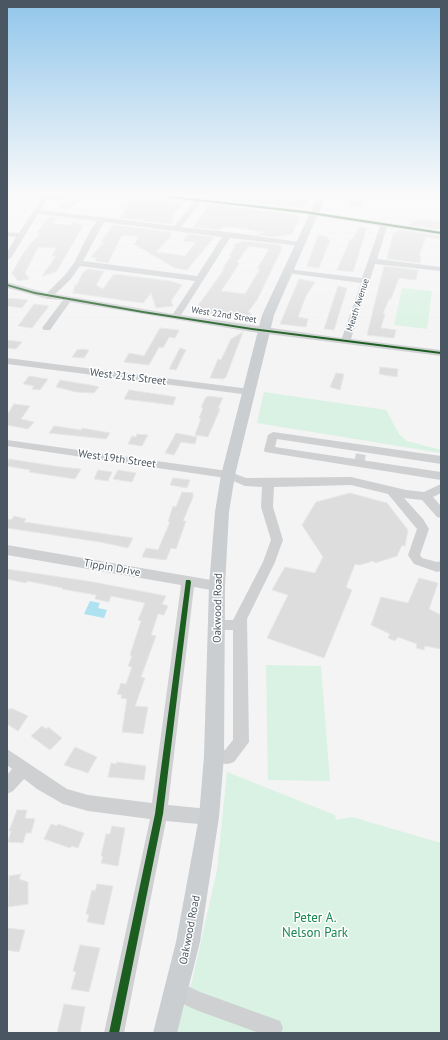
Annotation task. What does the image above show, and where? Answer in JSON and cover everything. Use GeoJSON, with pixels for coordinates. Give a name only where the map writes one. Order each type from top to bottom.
{"type":"FeatureCollection","features":[{"type":"Feature","properties":{"kind":"main road","name":"Oakwood Road"},"geometry":{"type":"LineString","coordinates":[[165,1033],[178,991],[201,873],[209,817],[214,756],[218,586],[222,512],[228,475],[250,392],[263,330],[270,308],[300,245]]}},
{"type":"Feature","properties":{"kind":"street"},"geometry":{"type":"LineString","coordinates":[[7,258],[16,245]]}},
{"type":"Feature","properties":{"kind":"street"},"geometry":{"type":"LineString","coordinates":[[48,296],[67,278],[78,263],[87,245]]}},
{"type":"Feature","properties":{"kind":"street"},"geometry":{"type":"LineString","coordinates":[[176,317],[221,245]]}},
{"type":"Feature","properties":{"kind":"street","name":"Meath Avenue"},"geometry":{"type":"LineString","coordinates":[[346,340],[377,245]]}},
{"type":"Feature","properties":{"kind":"street"},"geometry":{"type":"LineString","coordinates":[[372,261],[441,269]]}},
{"type":"Feature","properties":{"kind":"street"},"geometry":{"type":"LineString","coordinates":[[78,263],[200,279]]}},
{"type":"Feature","properties":{"kind":"street"},"geometry":{"type":"LineString","coordinates":[[287,271],[365,281]]}},
{"type":"Feature","properties":{"kind":"street","name":"West 22nd Street"},"geometry":{"type":"LineString","coordinates":[[7,285],[68,300],[176,317],[441,353]]}},
{"type":"Feature","properties":{"kind":"street"},"geometry":{"type":"LineString","coordinates":[[47,328],[68,300]]}},
{"type":"Feature","properties":{"kind":"street","name":"West 21st Street"},"geometry":{"type":"LineString","coordinates":[[7,361],[250,392]]}},
{"type":"Feature","properties":{"kind":"street"},"geometry":{"type":"LineString","coordinates":[[441,460],[274,435],[269,450],[441,476]]}},
{"type":"Feature","properties":{"kind":"street","name":"West 19th Street"},"geometry":{"type":"LineString","coordinates":[[7,443],[228,475],[245,482],[268,483],[354,481],[406,494],[425,496]]}},
{"type":"Feature","properties":{"kind":"street"},"geometry":{"type":"LineString","coordinates":[[354,481],[359,464]]}},
{"type":"Feature","properties":{"kind":"street"},"geometry":{"type":"LineString","coordinates":[[214,756],[228,757],[241,742],[240,619],[277,540],[267,507],[268,483]]}},
{"type":"Feature","properties":{"kind":"street"},"geometry":{"type":"LineString","coordinates":[[441,488],[425,496],[441,514]]}},
{"type":"Feature","properties":{"kind":"street"},"geometry":{"type":"LineString","coordinates":[[392,491],[419,522],[423,529],[414,555],[418,561],[437,567],[441,566]]}},
{"type":"Feature","properties":{"kind":"street","name":"Tippin Drive"},"geometry":{"type":"LineString","coordinates":[[7,550],[218,586]]}},
{"type":"Feature","properties":{"kind":"street"},"geometry":{"type":"LineString","coordinates":[[114,1033],[159,814],[188,582]]}},
{"type":"Feature","properties":{"kind":"street"},"geometry":{"type":"LineString","coordinates":[[217,625],[240,625]]}},
{"type":"Feature","properties":{"kind":"street"},"geometry":{"type":"LineString","coordinates":[[7,756],[23,770],[63,796],[88,803],[159,814],[209,817]]}},
{"type":"Feature","properties":{"kind":"street"},"geometry":{"type":"LineString","coordinates":[[7,786],[23,770]]}},
{"type":"Feature","properties":{"kind":"street"},"geometry":{"type":"LineString","coordinates":[[178,991],[196,1000],[272,1028]]}},
{"type":"Feature","properties":{"kind":"green space"},"geometry":{"type":"Polygon","coordinates":[[[402,288],[432,291],[427,329],[394,325],[402,288]]]}},
{"type":"Feature","properties":{"kind":"green space"},"geometry":{"type":"Polygon","coordinates":[[[264,392],[386,410],[399,434],[407,441],[441,450],[441,453],[257,423],[264,392]]]}},
{"type":"Feature","properties":{"kind":"green space"},"geometry":{"type":"Polygon","coordinates":[[[266,665],[321,666],[330,781],[268,780],[266,665]]]}},
{"type":"Feature","properties":{"kind":"green space","name":"Peter A. Nelson Park"},"geometry":{"type":"Polygon","coordinates":[[[227,772],[335,815],[336,820],[352,817],[441,843],[441,1033],[176,1033],[192,981],[217,870],[227,772]]]}},
{"type":"Feature","properties":{"kind":"water"},"geometry":{"type":"Polygon","coordinates":[[[90,601],[100,603],[98,608],[107,610],[104,618],[84,614],[90,601]]]}},
{"type":"Feature","properties":{"kind":"building"},"geometry":{"type":"Polygon","coordinates":[[[30,245],[72,245],[56,272],[42,276],[56,256],[52,256],[56,248],[38,247],[25,273],[29,279],[18,281],[12,273],[24,252],[30,245]]]}},
{"type":"Feature","properties":{"kind":"building"},"geometry":{"type":"Polygon","coordinates":[[[102,245],[117,245],[108,263],[95,261],[97,258],[91,257],[102,245]]]}},
{"type":"Feature","properties":{"kind":"building"},"geometry":{"type":"Polygon","coordinates":[[[135,245],[163,245],[156,252],[185,256],[194,245],[208,245],[187,270],[175,268],[135,245]]]}},
{"type":"Feature","properties":{"kind":"building"},"geometry":{"type":"Polygon","coordinates":[[[233,245],[276,245],[280,245],[282,248],[257,300],[248,312],[252,314],[243,320],[231,314],[229,317],[201,314],[197,307],[225,268],[223,268],[231,256],[229,256],[235,246],[233,245]],[[249,246],[237,262],[239,264],[221,291],[245,294],[260,269],[257,269],[269,249],[249,246]]]}},
{"type":"Feature","properties":{"kind":"building"},"geometry":{"type":"Polygon","coordinates":[[[315,245],[328,245],[319,268],[307,266],[315,245]]]}},
{"type":"Feature","properties":{"kind":"building"},"geometry":{"type":"Polygon","coordinates":[[[348,245],[362,245],[353,272],[337,270],[348,245]]]}},
{"type":"Feature","properties":{"kind":"building"},"geometry":{"type":"Polygon","coordinates":[[[390,245],[423,245],[419,256],[421,256],[420,263],[387,259],[390,245]]]}},
{"type":"Feature","properties":{"kind":"building"},"geometry":{"type":"Polygon","coordinates":[[[384,266],[418,270],[416,280],[399,278],[391,299],[389,299],[383,313],[385,314],[381,328],[396,330],[394,338],[367,335],[384,266]]]}},
{"type":"Feature","properties":{"kind":"building"},"geometry":{"type":"Polygon","coordinates":[[[88,269],[104,271],[96,285],[103,289],[114,274],[170,281],[182,285],[171,301],[173,306],[156,308],[151,293],[143,303],[73,293],[75,285],[77,285],[82,274],[88,269]]]}},
{"type":"Feature","properties":{"kind":"building"},"geometry":{"type":"Polygon","coordinates":[[[299,279],[315,282],[306,296],[298,317],[308,319],[306,327],[280,324],[299,279]]]}},
{"type":"Feature","properties":{"kind":"building"},"geometry":{"type":"Polygon","coordinates":[[[338,286],[347,288],[334,330],[324,329],[338,286]]]}},
{"type":"Feature","properties":{"kind":"building"},"geometry":{"type":"Polygon","coordinates":[[[7,298],[28,300],[22,308],[7,306],[7,298]]]}},
{"type":"Feature","properties":{"kind":"building"},"geometry":{"type":"Polygon","coordinates":[[[34,304],[49,306],[32,328],[18,326],[34,304]]]}},
{"type":"Feature","properties":{"kind":"building"},"geometry":{"type":"Polygon","coordinates":[[[160,328],[179,330],[175,338],[169,337],[163,348],[159,347],[149,365],[124,362],[129,353],[144,356],[160,328]]]}},
{"type":"Feature","properties":{"kind":"building"},"geometry":{"type":"Polygon","coordinates":[[[243,332],[226,377],[223,379],[210,378],[218,359],[221,360],[231,339],[243,332]]]}},
{"type":"Feature","properties":{"kind":"building"},"geometry":{"type":"Polygon","coordinates":[[[7,340],[22,342],[16,349],[7,348],[7,340]]]}},
{"type":"Feature","properties":{"kind":"building"},"geometry":{"type":"Polygon","coordinates":[[[180,348],[186,350],[176,370],[169,369],[180,348]]]}},
{"type":"Feature","properties":{"kind":"building"},"geometry":{"type":"Polygon","coordinates":[[[77,350],[89,350],[84,358],[72,357],[77,350]]]}},
{"type":"Feature","properties":{"kind":"building"},"geometry":{"type":"Polygon","coordinates":[[[380,367],[398,369],[397,377],[379,374],[380,367]]]}},
{"type":"Feature","properties":{"kind":"building"},"geometry":{"type":"Polygon","coordinates":[[[336,373],[344,374],[340,390],[330,387],[336,373]]]}},
{"type":"Feature","properties":{"kind":"building"},"geometry":{"type":"Polygon","coordinates":[[[29,376],[48,379],[40,390],[32,389],[34,386],[23,384],[29,376]]]}},
{"type":"Feature","properties":{"kind":"building"},"geometry":{"type":"Polygon","coordinates":[[[60,380],[99,387],[94,393],[76,392],[56,387],[60,380]]]}},
{"type":"Feature","properties":{"kind":"building"},"geometry":{"type":"Polygon","coordinates":[[[129,390],[176,397],[173,405],[124,399],[129,390]]]}},
{"type":"Feature","properties":{"kind":"building"},"geometry":{"type":"Polygon","coordinates":[[[206,397],[223,398],[218,408],[220,409],[208,437],[195,435],[201,418],[199,418],[203,408],[201,407],[206,397]]]}},
{"type":"Feature","properties":{"kind":"building"},"geometry":{"type":"Polygon","coordinates":[[[14,404],[30,406],[21,419],[34,422],[28,429],[7,425],[7,415],[14,404]]]}},
{"type":"Feature","properties":{"kind":"building"},"geometry":{"type":"Polygon","coordinates":[[[54,426],[81,430],[82,428],[110,433],[106,439],[49,433],[54,426]]]}},
{"type":"Feature","properties":{"kind":"building"},"geometry":{"type":"Polygon","coordinates":[[[176,433],[197,437],[195,444],[181,442],[174,455],[165,453],[176,433]]]}},
{"type":"Feature","properties":{"kind":"building"},"geometry":{"type":"Polygon","coordinates":[[[137,434],[148,435],[142,446],[128,444],[132,436],[136,437],[137,434]]]}},
{"type":"Feature","properties":{"kind":"building"},"geometry":{"type":"Polygon","coordinates":[[[9,459],[81,469],[75,479],[29,472],[30,470],[7,466],[9,459]]]}},
{"type":"Feature","properties":{"kind":"building"},"geometry":{"type":"Polygon","coordinates":[[[98,470],[112,472],[108,481],[94,479],[98,470]]]}},
{"type":"Feature","properties":{"kind":"building"},"geometry":{"type":"Polygon","coordinates":[[[118,470],[136,473],[132,482],[113,479],[118,470]]]}},
{"type":"Feature","properties":{"kind":"building"},"geometry":{"type":"Polygon","coordinates":[[[173,478],[190,480],[187,488],[170,485],[173,478]]]}},
{"type":"Feature","properties":{"kind":"building"},"geometry":{"type":"Polygon","coordinates":[[[182,492],[193,493],[193,497],[183,521],[186,521],[176,549],[171,548],[166,560],[142,557],[146,548],[158,550],[170,522],[168,522],[173,506],[176,507],[182,492]]]}},
{"type":"Feature","properties":{"kind":"building"},"geometry":{"type":"Polygon","coordinates":[[[350,493],[387,503],[408,530],[405,546],[402,545],[397,556],[375,563],[373,561],[360,565],[355,564],[346,587],[352,590],[324,658],[267,638],[288,595],[272,590],[285,567],[315,573],[323,557],[302,525],[316,502],[350,493]]]}},
{"type":"Feature","properties":{"kind":"building"},"geometry":{"type":"Polygon","coordinates":[[[14,516],[26,519],[24,522],[133,538],[128,548],[100,542],[7,528],[7,519],[11,520],[14,516]]]}},
{"type":"Feature","properties":{"kind":"building"},"geometry":{"type":"Polygon","coordinates":[[[7,569],[93,582],[166,596],[162,604],[168,606],[164,615],[158,614],[151,635],[156,636],[141,677],[145,678],[135,706],[148,707],[143,734],[122,732],[127,699],[121,698],[122,695],[117,694],[121,683],[126,684],[132,667],[128,666],[132,656],[130,655],[141,621],[138,620],[145,603],[111,596],[109,602],[95,599],[96,595],[27,581],[26,583],[7,579],[7,569]]]}},
{"type":"Feature","properties":{"kind":"building"},"geometry":{"type":"Polygon","coordinates":[[[419,578],[438,583],[429,609],[441,615],[441,649],[425,646],[424,650],[416,648],[417,644],[398,637],[395,641],[388,638],[390,634],[371,625],[381,597],[408,603],[419,578]]]}},
{"type":"Feature","properties":{"kind":"building"},"geometry":{"type":"Polygon","coordinates":[[[7,708],[10,710],[11,708],[28,716],[18,731],[7,724],[7,708]]]}},
{"type":"Feature","properties":{"kind":"building"},"geometry":{"type":"Polygon","coordinates":[[[42,726],[46,729],[48,727],[62,738],[50,750],[31,736],[42,726]]]}},
{"type":"Feature","properties":{"kind":"building"},"geometry":{"type":"Polygon","coordinates":[[[75,747],[97,757],[88,773],[64,765],[75,747]]]}},
{"type":"Feature","properties":{"kind":"building"},"geometry":{"type":"Polygon","coordinates":[[[117,762],[146,766],[144,780],[108,777],[111,763],[116,764],[117,762]]]}},
{"type":"Feature","properties":{"kind":"building"},"geometry":{"type":"Polygon","coordinates":[[[17,810],[27,810],[25,818],[35,819],[31,833],[26,833],[23,843],[8,842],[11,831],[9,831],[17,810]]]}},
{"type":"Feature","properties":{"kind":"building"},"geometry":{"type":"Polygon","coordinates":[[[51,824],[57,826],[58,824],[84,833],[78,848],[72,846],[70,848],[44,839],[51,824]]]}},
{"type":"Feature","properties":{"kind":"building"},"geometry":{"type":"Polygon","coordinates":[[[112,826],[125,828],[118,866],[101,863],[106,834],[110,834],[112,826]]]}},
{"type":"Feature","properties":{"kind":"building"},"geometry":{"type":"Polygon","coordinates":[[[21,874],[19,879],[28,882],[28,904],[8,907],[9,876],[21,874]]]}},
{"type":"Feature","properties":{"kind":"building"},"geometry":{"type":"Polygon","coordinates":[[[97,884],[113,886],[104,925],[87,922],[89,915],[86,914],[92,890],[95,891],[97,884]]]}},
{"type":"Feature","properties":{"kind":"building"},"geometry":{"type":"Polygon","coordinates":[[[7,928],[25,930],[19,952],[7,950],[7,928]]]}},
{"type":"Feature","properties":{"kind":"building"},"geometry":{"type":"Polygon","coordinates":[[[80,945],[100,948],[89,992],[71,989],[76,972],[73,971],[80,945]]]}},
{"type":"Feature","properties":{"kind":"building"},"geometry":{"type":"Polygon","coordinates":[[[64,1004],[85,1007],[80,1033],[57,1033],[64,1004]]]}},
{"type":"Feature","properties":{"kind":"tunnel"},"geometry":{"type":"LineString","coordinates":[[359,464],[362,448]]}},
{"type":"Feature","properties":{"kind":"cycle path"},"geometry":{"type":"LineString","coordinates":[[7,285],[35,293],[143,312],[252,329],[441,353]]}},
{"type":"Feature","properties":{"kind":"cycle path"},"geometry":{"type":"LineString","coordinates":[[114,1033],[159,814],[188,582]]}}]}
